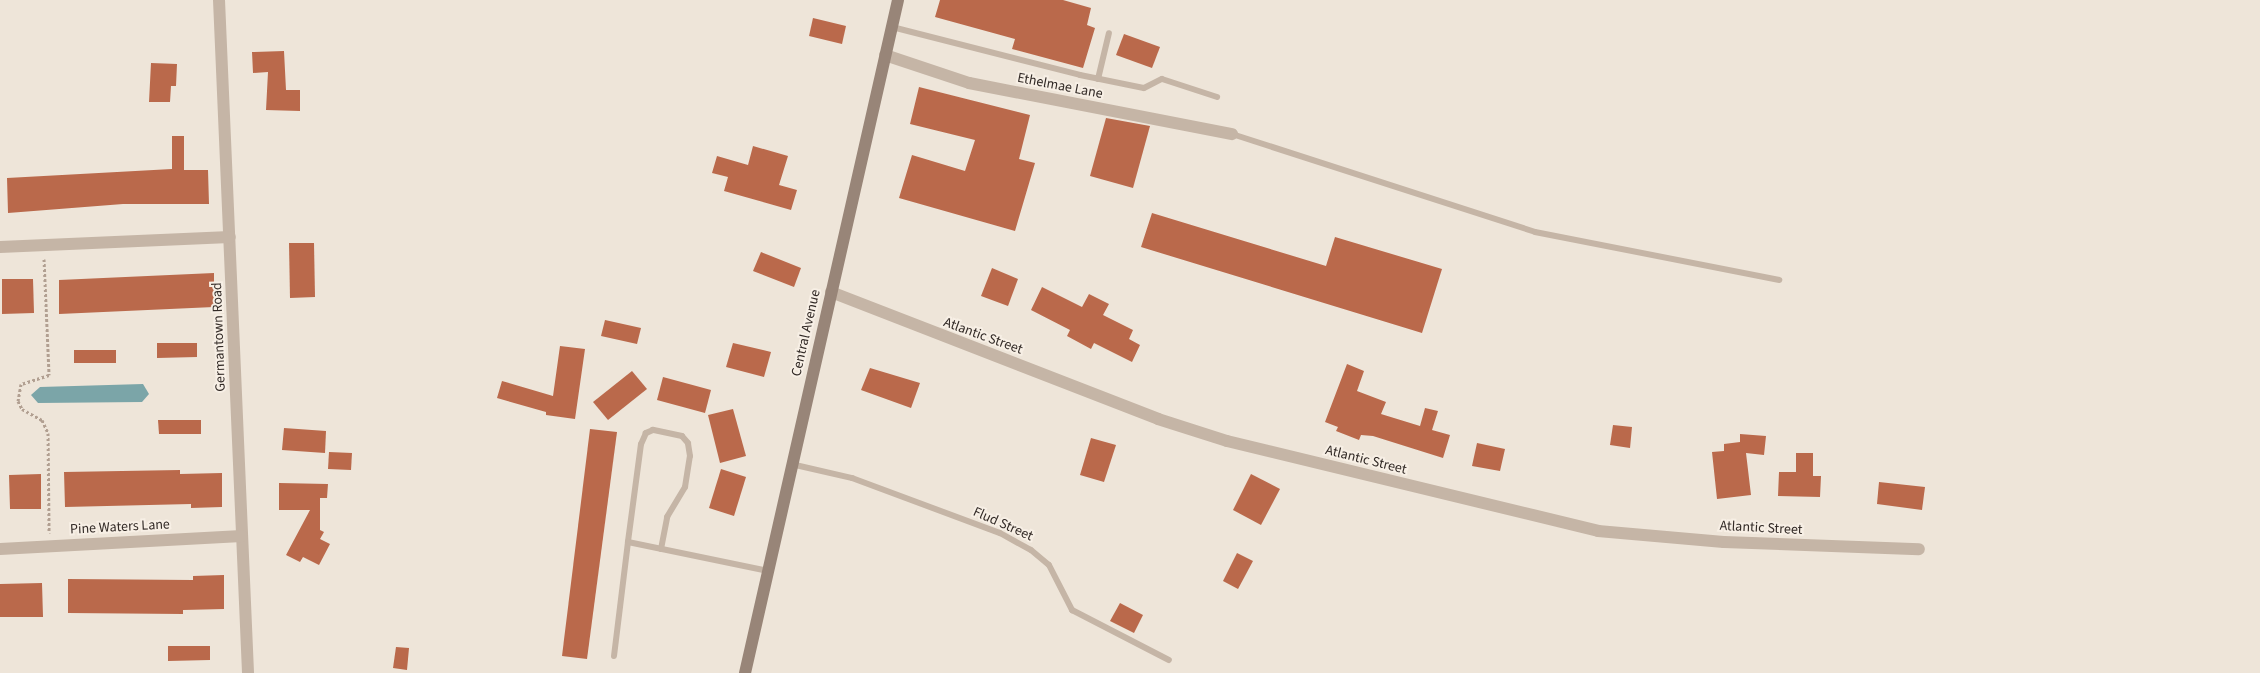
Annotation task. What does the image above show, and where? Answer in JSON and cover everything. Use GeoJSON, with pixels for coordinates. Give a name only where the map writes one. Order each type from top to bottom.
{"type":"FeatureCollection","features":[{"type":"Feature","properties":{"kind":"street","name":"Germantown Road"},"geometry":{"type":"LineString","coordinates":[[219,0],[248,673]]}},
{"type":"Feature","properties":{"kind":"street","name":"Central Avenue"},"geometry":{"type":"LineString","coordinates":[[745,673],[898,0]]}},
{"type":"Feature","properties":{"kind":"street","name":"Ethelmae Lane"},"geometry":{"type":"LineString","coordinates":[[884,55],[969,83],[1232,134]]}},
{"type":"Feature","properties":{"kind":"street"},"geometry":{"type":"LineString","coordinates":[[0,247],[230,237]]}},
{"type":"Feature","properties":{"kind":"street","name":"Atlantic Street"},"geometry":{"type":"LineString","coordinates":[[831,292],[1150,416],[1227,441],[1598,532],[1724,542],[1919,549]]}},
{"type":"Feature","properties":{"kind":"street","name":"Pine Waters Lane"},"geometry":{"type":"LineString","coordinates":[[0,549],[242,536]]}},
{"type":"Feature","properties":{"kind":"lane"},"geometry":{"type":"LineString","coordinates":[[892,27],[1098,79],[1144,88],[1162,79],[1217,97]]}},
{"type":"Feature","properties":{"kind":"lane"},"geometry":{"type":"LineString","coordinates":[[1098,79],[1109,33]]}},
{"type":"Feature","properties":{"kind":"lane"},"geometry":{"type":"LineString","coordinates":[[1232,134],[1535,232],[1779,280]]}},
{"type":"Feature","properties":{"kind":"lane"},"geometry":{"type":"LineString","coordinates":[[614,656],[641,444],[646,433],[654,430],[682,436],[688,443],[690,456],[685,487],[667,517],[661,549]]}},
{"type":"Feature","properties":{"kind":"lane","name":"Flud Street"},"geometry":{"type":"LineString","coordinates":[[791,464],[852,478],[1000,533],[1031,550],[1049,565],[1072,610],[1169,660]]}},
{"type":"Feature","properties":{"kind":"lane"},"geometry":{"type":"LineString","coordinates":[[628,542],[768,571]]}},
{"type":"Feature","properties":{"kind":"path"},"geometry":{"type":"LineString","coordinates":[[44,258],[49,375],[21,384],[18,401],[22,409],[42,420],[48,433],[49,535]]}},
{"type":"Feature","properties":{"kind":"water"},"geometry":{"type":"Polygon","coordinates":[[[143,384],[149,394],[142,402],[38,403],[31,395],[40,387],[143,384]]]}},
{"type":"Feature","properties":{"kind":"building"},"geometry":{"type":"Polygon","coordinates":[[[940,0],[1063,0],[1091,8],[1087,25],[1095,28],[1083,68],[1012,49],[1015,39],[935,17],[940,0]]]}},
{"type":"Feature","properties":{"kind":"building"},"geometry":{"type":"Polygon","coordinates":[[[813,18],[846,26],[842,44],[809,36],[813,18]]]}},
{"type":"Feature","properties":{"kind":"building"},"geometry":{"type":"Polygon","coordinates":[[[1124,34],[1160,47],[1152,68],[1116,55],[1124,34]]]}},
{"type":"Feature","properties":{"kind":"building"},"geometry":{"type":"Polygon","coordinates":[[[284,51],[286,90],[300,90],[300,111],[266,110],[268,72],[253,73],[252,52],[284,51]]]}},
{"type":"Feature","properties":{"kind":"building"},"geometry":{"type":"Polygon","coordinates":[[[151,63],[177,64],[176,86],[171,86],[170,102],[149,102],[151,63]]]}},
{"type":"Feature","properties":{"kind":"building"},"geometry":{"type":"Polygon","coordinates":[[[919,87],[1030,115],[1019,159],[1035,163],[1015,231],[899,198],[912,155],[965,171],[975,140],[910,124],[919,87]]]}},
{"type":"Feature","properties":{"kind":"building"},"geometry":{"type":"Polygon","coordinates":[[[1106,118],[1150,126],[1133,188],[1090,176],[1106,118]]]}},
{"type":"Feature","properties":{"kind":"building"},"geometry":{"type":"Polygon","coordinates":[[[172,136],[184,136],[184,170],[208,170],[209,204],[123,204],[8,213],[7,178],[172,169],[172,136]]]}},
{"type":"Feature","properties":{"kind":"building"},"geometry":{"type":"Polygon","coordinates":[[[753,146],[788,156],[779,185],[797,190],[791,210],[724,191],[728,177],[712,173],[717,156],[748,165],[753,146]]]}},
{"type":"Feature","properties":{"kind":"building"},"geometry":{"type":"Polygon","coordinates":[[[1152,213],[1326,266],[1335,237],[1442,269],[1422,333],[1141,247],[1152,213]]]}},
{"type":"Feature","properties":{"kind":"building"},"geometry":{"type":"Polygon","coordinates":[[[289,243],[314,243],[315,297],[290,298],[289,243]]]}},
{"type":"Feature","properties":{"kind":"building"},"geometry":{"type":"Polygon","coordinates":[[[761,252],[801,268],[794,287],[753,271],[761,252]]]}},
{"type":"Feature","properties":{"kind":"building"},"geometry":{"type":"Polygon","coordinates":[[[992,268],[1018,279],[1008,306],[981,296],[992,268]]]}},
{"type":"Feature","properties":{"kind":"building"},"geometry":{"type":"Polygon","coordinates":[[[214,273],[214,307],[59,314],[59,280],[214,273]]]}},
{"type":"Feature","properties":{"kind":"building"},"geometry":{"type":"Polygon","coordinates":[[[2,279],[33,279],[34,313],[2,314],[2,279]]]}},
{"type":"Feature","properties":{"kind":"building"},"geometry":{"type":"Polygon","coordinates":[[[1042,287],[1082,307],[1089,294],[1109,304],[1103,315],[1133,330],[1129,339],[1140,345],[1132,362],[1094,343],[1091,349],[1067,336],[1070,330],[1031,310],[1042,287]]]}},
{"type":"Feature","properties":{"kind":"building"},"geometry":{"type":"Polygon","coordinates":[[[605,320],[641,328],[637,344],[601,336],[605,320]]]}},
{"type":"Feature","properties":{"kind":"building"},"geometry":{"type":"Polygon","coordinates":[[[157,343],[197,343],[197,357],[157,358],[157,343]]]}},
{"type":"Feature","properties":{"kind":"building"},"geometry":{"type":"Polygon","coordinates":[[[733,343],[771,352],[764,377],[726,367],[733,343]]]}},
{"type":"Feature","properties":{"kind":"building"},"geometry":{"type":"Polygon","coordinates":[[[560,346],[585,349],[575,419],[546,415],[546,412],[497,398],[502,381],[553,396],[560,346]]]}},
{"type":"Feature","properties":{"kind":"building"},"geometry":{"type":"Polygon","coordinates":[[[74,350],[116,350],[116,363],[74,363],[74,350]]]}},
{"type":"Feature","properties":{"kind":"building"},"geometry":{"type":"Polygon","coordinates":[[[1347,364],[1364,371],[1357,391],[1386,402],[1381,414],[1420,426],[1425,408],[1438,411],[1432,430],[1450,435],[1443,458],[1373,436],[1361,435],[1359,440],[1336,431],[1338,427],[1325,422],[1347,364]]]}},
{"type":"Feature","properties":{"kind":"building"},"geometry":{"type":"Polygon","coordinates":[[[870,368],[920,383],[911,408],[861,390],[870,368]]]}},
{"type":"Feature","properties":{"kind":"building"},"geometry":{"type":"Polygon","coordinates":[[[632,371],[647,389],[608,420],[593,402],[632,371]]]}},
{"type":"Feature","properties":{"kind":"building"},"geometry":{"type":"Polygon","coordinates":[[[663,377],[711,390],[705,413],[657,400],[663,377]]]}},
{"type":"Feature","properties":{"kind":"building"},"geometry":{"type":"Polygon","coordinates":[[[733,409],[746,456],[720,463],[708,415],[733,409]]]}},
{"type":"Feature","properties":{"kind":"building"},"geometry":{"type":"Polygon","coordinates":[[[158,420],[201,420],[201,434],[159,434],[158,420]]]}},
{"type":"Feature","properties":{"kind":"building"},"geometry":{"type":"Polygon","coordinates":[[[1613,425],[1632,427],[1630,448],[1610,445],[1613,425]]]}},
{"type":"Feature","properties":{"kind":"building"},"geometry":{"type":"Polygon","coordinates":[[[284,428],[326,431],[325,453],[282,450],[284,428]]]}},
{"type":"Feature","properties":{"kind":"building"},"geometry":{"type":"Polygon","coordinates":[[[590,429],[617,432],[587,659],[562,656],[590,429]]]}},
{"type":"Feature","properties":{"kind":"building"},"geometry":{"type":"Polygon","coordinates":[[[1740,434],[1766,436],[1764,455],[1746,453],[1751,495],[1717,499],[1712,452],[1724,451],[1724,444],[1740,442],[1740,434]]]}},
{"type":"Feature","properties":{"kind":"building"},"geometry":{"type":"Polygon","coordinates":[[[1091,438],[1116,445],[1104,482],[1080,475],[1091,438]]]}},
{"type":"Feature","properties":{"kind":"building"},"geometry":{"type":"Polygon","coordinates":[[[1477,443],[1505,449],[1500,471],[1472,466],[1477,443]]]}},
{"type":"Feature","properties":{"kind":"building"},"geometry":{"type":"Polygon","coordinates":[[[329,452],[352,453],[351,470],[328,469],[329,452]]]}},
{"type":"Feature","properties":{"kind":"building"},"geometry":{"type":"Polygon","coordinates":[[[1796,453],[1813,453],[1813,476],[1821,476],[1820,497],[1778,496],[1779,472],[1796,472],[1796,453]]]}},
{"type":"Feature","properties":{"kind":"building"},"geometry":{"type":"Polygon","coordinates":[[[721,469],[746,477],[734,516],[709,508],[721,469]]]}},
{"type":"Feature","properties":{"kind":"building"},"geometry":{"type":"Polygon","coordinates":[[[180,470],[180,474],[222,473],[222,507],[191,508],[191,504],[65,507],[64,472],[180,470]]]}},
{"type":"Feature","properties":{"kind":"building"},"geometry":{"type":"Polygon","coordinates":[[[41,474],[41,509],[10,509],[9,475],[41,474]]]}},
{"type":"Feature","properties":{"kind":"building"},"geometry":{"type":"Polygon","coordinates":[[[1251,474],[1280,489],[1261,525],[1233,510],[1251,474]]]}},
{"type":"Feature","properties":{"kind":"building"},"geometry":{"type":"Polygon","coordinates":[[[1879,482],[1925,487],[1922,510],[1877,504],[1879,482]]]}},
{"type":"Feature","properties":{"kind":"building"},"geometry":{"type":"Polygon","coordinates":[[[279,483],[328,484],[327,498],[320,498],[320,530],[324,532],[320,539],[330,544],[319,565],[303,557],[300,562],[286,555],[310,510],[279,510],[279,483]]]}},
{"type":"Feature","properties":{"kind":"building"},"geometry":{"type":"Polygon","coordinates":[[[1237,553],[1253,561],[1238,589],[1223,581],[1237,553]]]}},
{"type":"Feature","properties":{"kind":"building"},"geometry":{"type":"Polygon","coordinates":[[[224,575],[224,609],[183,610],[183,614],[68,613],[68,579],[193,580],[193,576],[224,575]]]}},
{"type":"Feature","properties":{"kind":"building"},"geometry":{"type":"Polygon","coordinates":[[[42,583],[43,617],[0,617],[0,584],[42,583]]]}},
{"type":"Feature","properties":{"kind":"building"},"geometry":{"type":"Polygon","coordinates":[[[1120,603],[1143,615],[1134,633],[1110,621],[1120,603]]]}},
{"type":"Feature","properties":{"kind":"building"},"geometry":{"type":"Polygon","coordinates":[[[168,646],[210,646],[210,660],[168,661],[168,646]]]}},
{"type":"Feature","properties":{"kind":"building"},"geometry":{"type":"Polygon","coordinates":[[[396,647],[409,648],[407,670],[393,668],[396,647]]]}}]}
